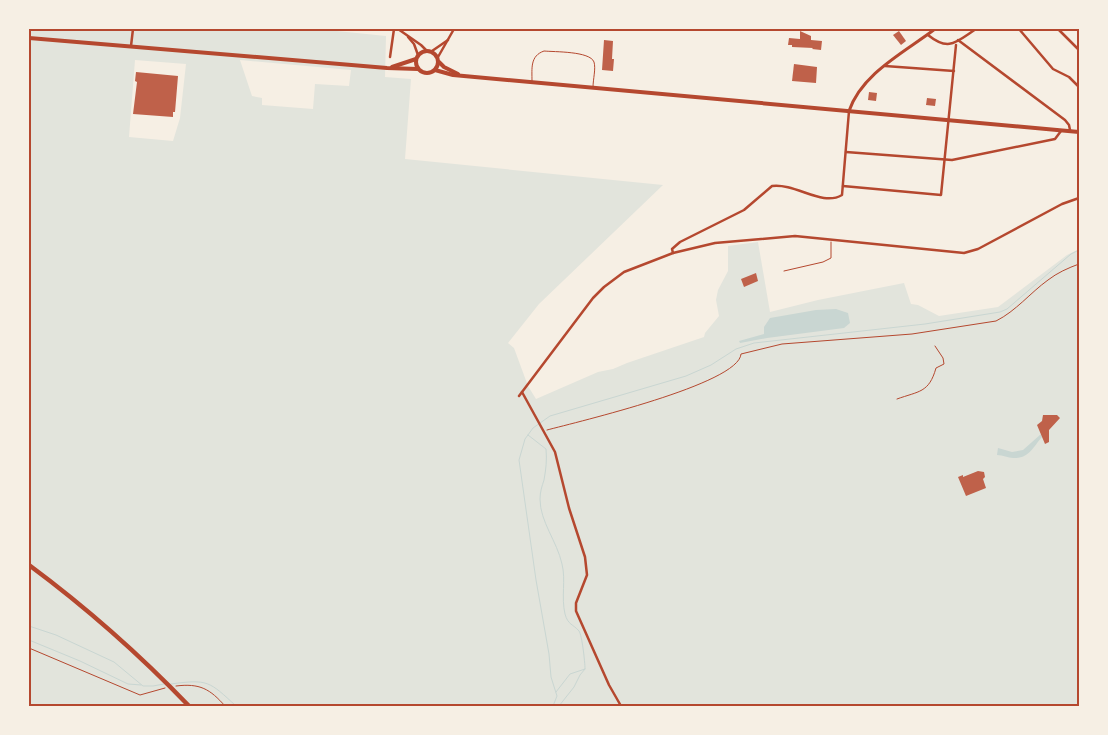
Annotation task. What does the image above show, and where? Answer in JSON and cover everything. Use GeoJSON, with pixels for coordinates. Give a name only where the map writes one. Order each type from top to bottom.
{"type":"FeatureCollection","features":[{"type":"Feature","properties":{"kind":"main road"},"geometry":{"type":"LineString","coordinates":[[29,38],[418,69],[424,73],[435,70],[460,75],[1079,132]]}},
{"type":"Feature","properties":{"kind":"main road"},"geometry":{"type":"LineString","coordinates":[[387,68],[409,62],[426,50],[432,51],[444,67],[460,75]]}},
{"type":"Feature","properties":{"kind":"main road"},"geometry":{"type":"LineString","coordinates":[[417,57],[418,69]]}},
{"type":"Feature","properties":{"kind":"main road"},"geometry":{"type":"LineString","coordinates":[[435,70],[438,60]]}},
{"type":"Feature","properties":{"kind":"main road"},"geometry":{"type":"LineString","coordinates":[[29,565],[88,610],[162,678],[189,706]]}},
{"type":"Feature","properties":{"kind":"street"},"geometry":{"type":"LineString","coordinates":[[131,46],[133,29]]}},
{"type":"Feature","properties":{"kind":"street"},"geometry":{"type":"LineString","coordinates":[[390,57],[394,29]]}},
{"type":"Feature","properties":{"kind":"street"},"geometry":{"type":"LineString","coordinates":[[398,29],[414,44],[417,57]]}},
{"type":"Feature","properties":{"kind":"street"},"geometry":{"type":"LineString","coordinates":[[438,60],[454,29]]}},
{"type":"Feature","properties":{"kind":"street"},"geometry":{"type":"LineString","coordinates":[[673,253],[672,249],[680,242],[744,210],[772,186],[795,188],[816,197],[830,199],[842,195],[849,111],[862,88],[876,73],[935,29]]}},
{"type":"Feature","properties":{"kind":"street"},"geometry":{"type":"LineString","coordinates":[[928,34],[940,44],[946,45],[976,29]]}},
{"type":"Feature","properties":{"kind":"street"},"geometry":{"type":"LineString","coordinates":[[1019,29],[1053,69],[1069,77],[1079,87]]}},
{"type":"Feature","properties":{"kind":"street"},"geometry":{"type":"LineString","coordinates":[[1058,29],[1079,50]]}},
{"type":"Feature","properties":{"kind":"street"},"geometry":{"type":"LineString","coordinates":[[407,36],[415,40],[426,50]]}},
{"type":"Feature","properties":{"kind":"street"},"geometry":{"type":"LineString","coordinates":[[432,51],[449,39]]}},
{"type":"Feature","properties":{"kind":"street"},"geometry":{"type":"LineString","coordinates":[[958,40],[1065,120],[1069,124],[1070,130]]}},
{"type":"Feature","properties":{"kind":"street"},"geometry":{"type":"LineString","coordinates":[[843,186],[941,195],[956,44]]}},
{"type":"Feature","properties":{"kind":"street"},"geometry":{"type":"LineString","coordinates":[[885,66],[954,71]]}},
{"type":"Feature","properties":{"kind":"street"},"geometry":{"type":"LineString","coordinates":[[846,152],[945,160],[957,159],[1055,139],[1061,129]]}},
{"type":"Feature","properties":{"kind":"street"},"geometry":{"type":"LineString","coordinates":[[519,396],[593,298],[604,287],[624,272],[673,253],[724,242],[795,236],[964,253],[993,242],[1062,204],[1079,198]]}},
{"type":"Feature","properties":{"kind":"street"},"geometry":{"type":"LineString","coordinates":[[522,392],[555,452],[568,508],[585,557],[586,575],[576,603],[576,611],[605,677],[621,706]]}},
{"type":"Feature","properties":{"kind":"lane"},"geometry":{"type":"LineString","coordinates":[[532,81],[532,61],[534,56],[544,51],[586,55],[594,63],[594,87]]}},
{"type":"Feature","properties":{"kind":"path"},"geometry":{"type":"LineString","coordinates":[[784,271],[823,262],[831,258],[832,239]]}},
{"type":"Feature","properties":{"kind":"path"},"geometry":{"type":"LineString","coordinates":[[544,431],[628,409],[680,391],[721,375],[738,362],[741,354],[782,344],[912,334],[996,321],[1007,315],[1047,280],[1079,264]]}},
{"type":"Feature","properties":{"kind":"path"},"geometry":{"type":"LineString","coordinates":[[896,399],[921,391],[928,386],[936,368],[944,364],[943,358],[935,346]]}},
{"type":"Feature","properties":{"kind":"path"},"geometry":{"type":"LineString","coordinates":[[29,648],[140,695],[165,688]]}},
{"type":"Feature","properties":{"kind":"path"},"geometry":{"type":"LineString","coordinates":[[175,686],[186,685],[207,688],[225,706]]}},
{"type":"Feature","properties":{"kind":"shaded area"},"geometry":{"type":"Polygon","coordinates":[[[29,29],[317,29],[386,36],[385,77],[411,79],[405,159],[663,185],[539,304],[508,343],[514,348],[528,386],[536,399],[598,372],[613,369],[704,337],[705,333],[719,316],[716,300],[718,290],[728,271],[728,246],[758,242],[770,312],[818,300],[904,283],[911,304],[918,305],[939,316],[998,307],[1067,255],[1079,249],[1079,706],[29,706],[29,29]],[[135,60],[129,137],[173,141],[180,118],[186,64],[135,60]],[[240,60],[252,96],[262,98],[262,105],[313,109],[315,84],[349,86],[351,70],[240,60]]]}},
{"type":"Feature","properties":{"kind":"shaded area"},"geometry":{"type":"Polygon","coordinates":[[[836,309],[848,313],[850,323],[844,328],[740,343],[739,341],[764,334],[764,327],[770,318],[816,310],[836,309]]]}},
{"type":"Feature","properties":{"kind":"shaded area"},"geometry":{"type":"Polygon","coordinates":[[[1041,434],[1042,437],[1023,457],[1013,458],[997,455],[998,448],[1012,452],[1023,450],[1041,434]]]}},
{"type":"Feature","properties":{"kind":"building"},"geometry":{"type":"Polygon","coordinates":[[[800,31],[811,36],[811,40],[822,41],[821,50],[788,45],[789,38],[800,39],[800,31]]]}},
{"type":"Feature","properties":{"kind":"building"},"geometry":{"type":"Polygon","coordinates":[[[899,31],[906,41],[901,45],[893,35],[899,31]]]}},
{"type":"Feature","properties":{"kind":"building"},"geometry":{"type":"Polygon","coordinates":[[[604,40],[613,41],[613,71],[602,70],[604,40]]]}},
{"type":"Feature","properties":{"kind":"building"},"geometry":{"type":"Polygon","coordinates":[[[794,64],[817,67],[816,83],[792,81],[794,64]]]}},
{"type":"Feature","properties":{"kind":"building"},"geometry":{"type":"Polygon","coordinates":[[[136,72],[178,76],[173,117],[133,114],[137,82],[135,81],[136,72]]]}},
{"type":"Feature","properties":{"kind":"building"},"geometry":{"type":"Polygon","coordinates":[[[869,92],[877,93],[876,101],[868,100],[869,92]]]}},
{"type":"Feature","properties":{"kind":"building"},"geometry":{"type":"Polygon","coordinates":[[[927,98],[936,99],[935,106],[926,105],[927,98]]]}},
{"type":"Feature","properties":{"kind":"building"},"geometry":{"type":"Polygon","coordinates":[[[756,273],[758,281],[744,287],[741,279],[756,273]]]}},
{"type":"Feature","properties":{"kind":"building"},"geometry":{"type":"Polygon","coordinates":[[[1043,415],[1057,415],[1060,418],[1049,430],[1049,442],[1045,444],[1037,425],[1042,421],[1043,415]]]}},
{"type":"Feature","properties":{"kind":"building"},"geometry":{"type":"Polygon","coordinates":[[[978,471],[984,472],[985,477],[983,479],[986,488],[966,496],[958,477],[978,471]]]}},
{"type":"Feature","properties":{"kind":"waterway"},"geometry":{"type":"LineString","coordinates":[[553,706],[557,696],[551,677],[519,460],[525,439],[533,428],[550,416],[686,376],[711,365],[736,349],[754,343],[925,324],[1000,312],[1007,309],[1071,254],[1079,250]]}},
{"type":"Feature","properties":{"kind":"waterway"},"geometry":{"type":"LineString","coordinates":[[528,435],[546,449],[546,468],[540,496],[541,507],[562,564],[564,576],[563,601],[566,618],[579,631],[584,655],[585,669],[559,706]]}},
{"type":"Feature","properties":{"kind":"waterway"},"geometry":{"type":"LineString","coordinates":[[29,626],[56,635],[114,662],[143,686],[164,684]]}},
{"type":"Feature","properties":{"kind":"waterway"},"geometry":{"type":"LineString","coordinates":[[29,640],[80,661],[128,684],[141,685]]}},
{"type":"Feature","properties":{"kind":"waterway"},"geometry":{"type":"LineString","coordinates":[[556,692],[570,674],[585,669]]}},
{"type":"Feature","properties":{"kind":"waterway"},"geometry":{"type":"LineString","coordinates":[[171,684],[193,682],[207,684],[220,691],[236,706]]}}]}
